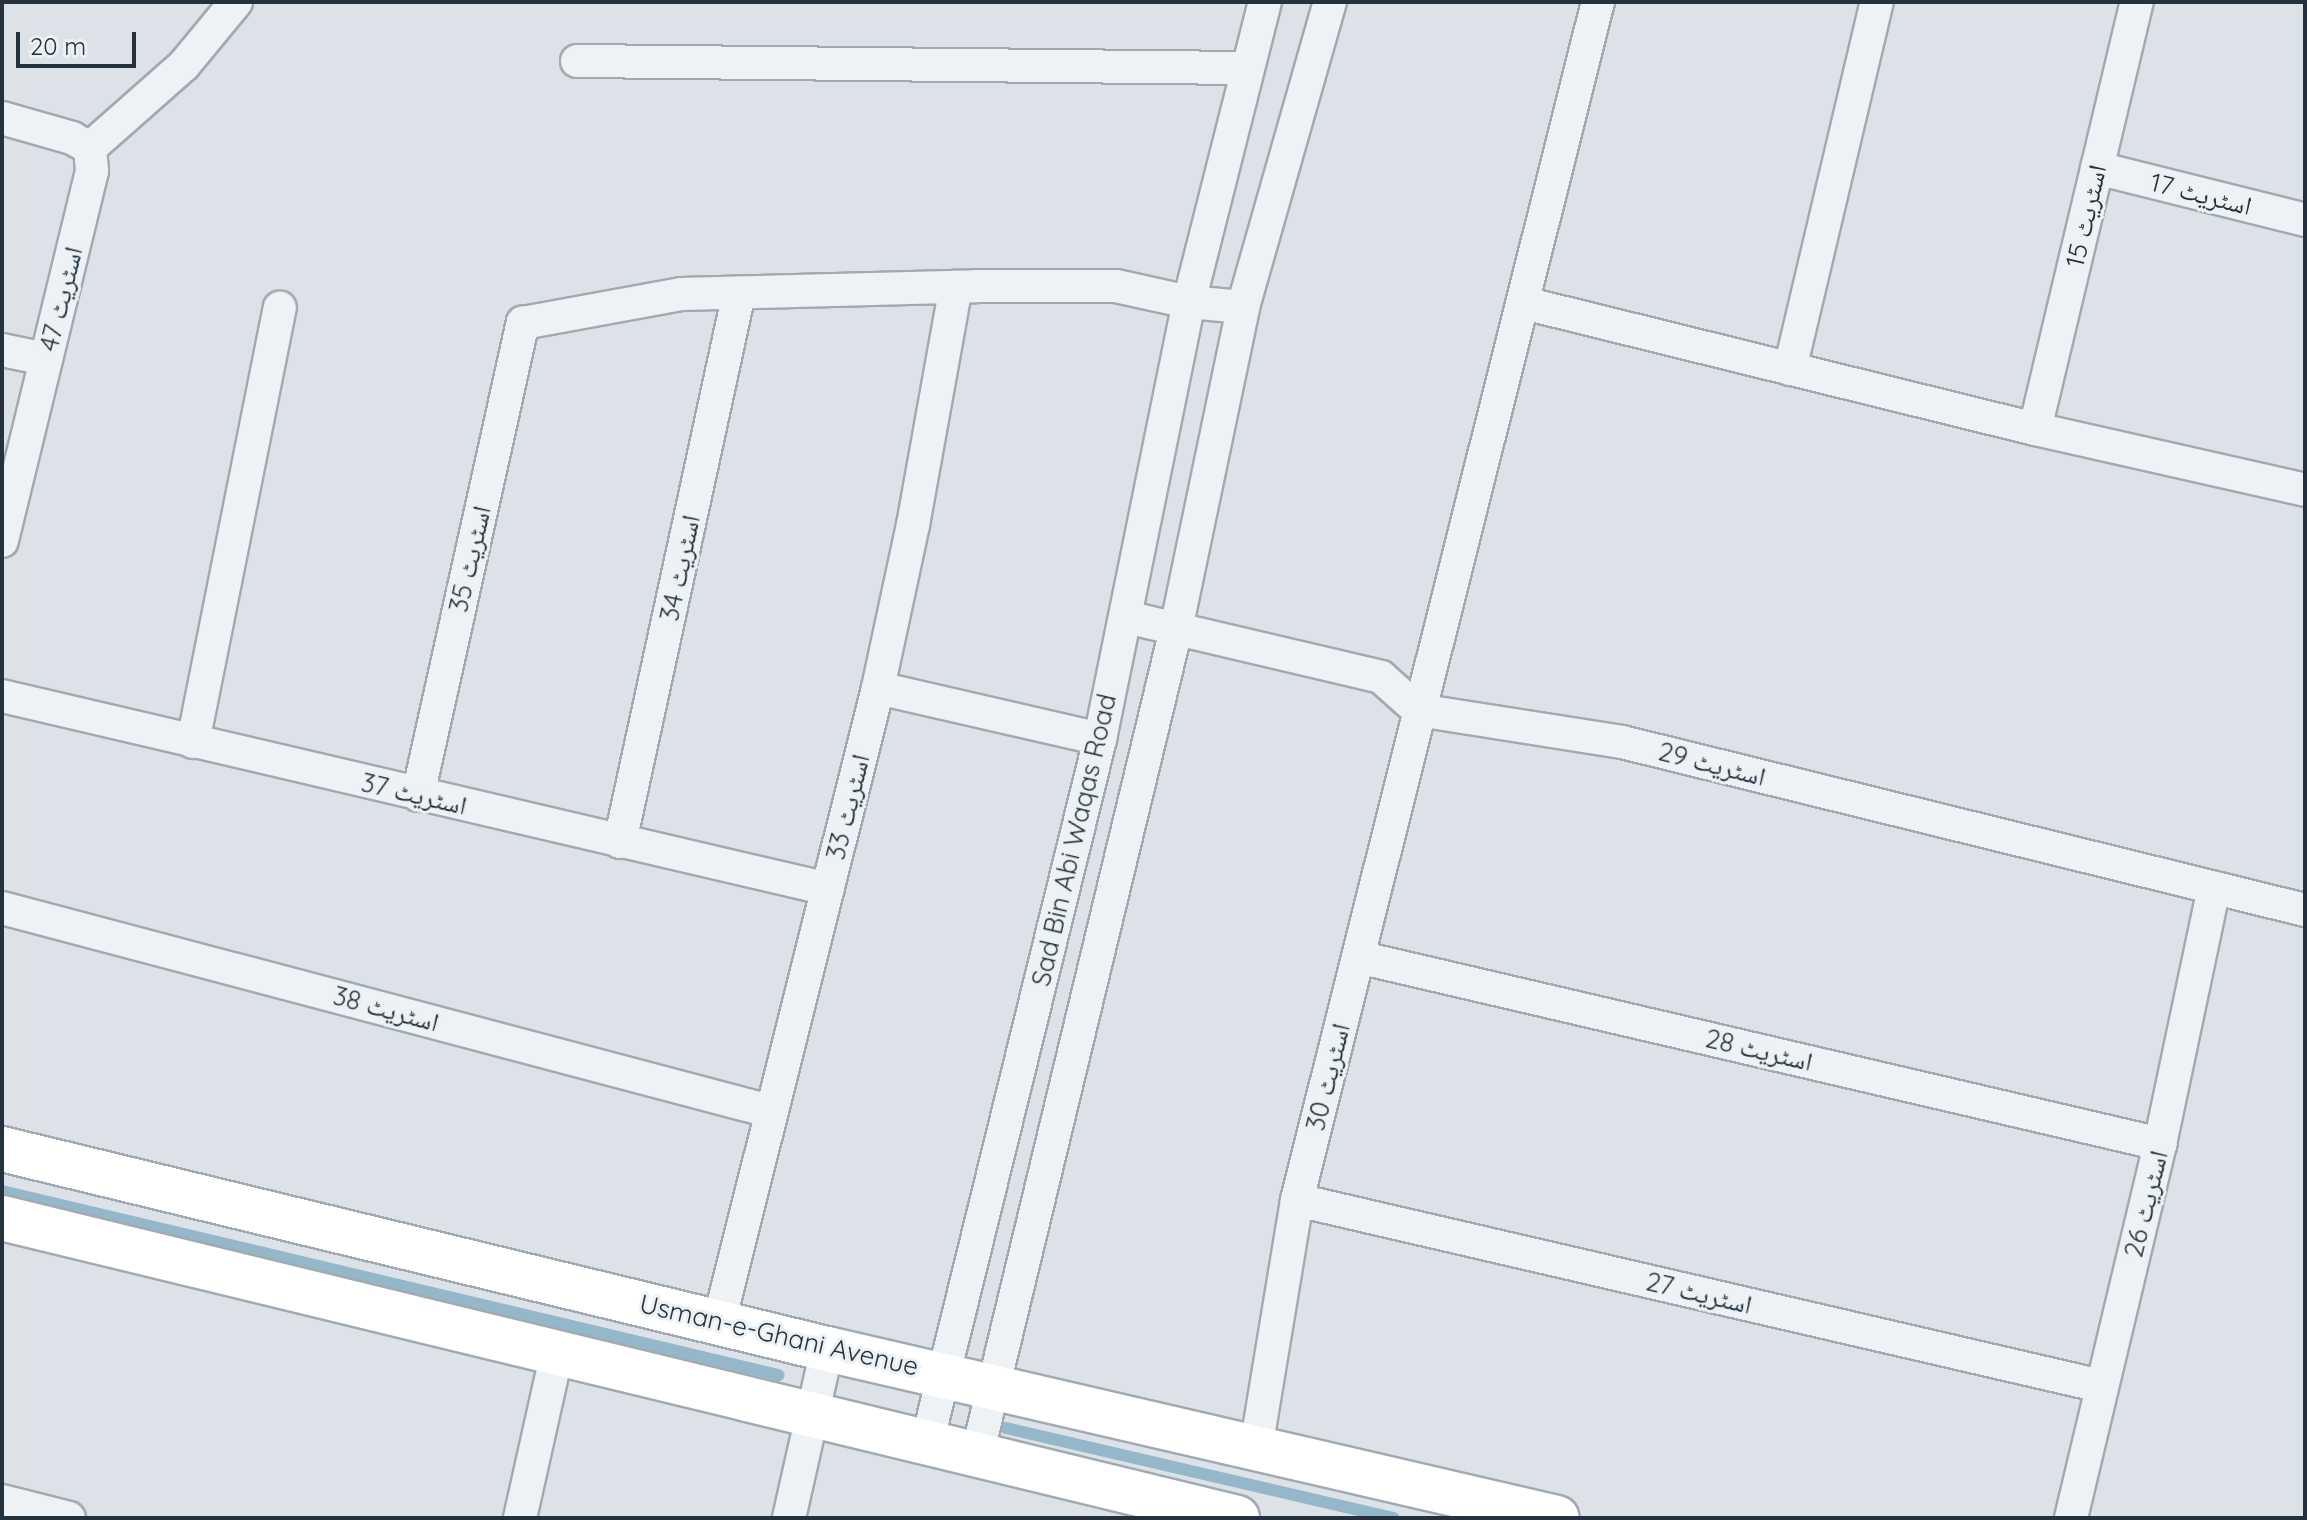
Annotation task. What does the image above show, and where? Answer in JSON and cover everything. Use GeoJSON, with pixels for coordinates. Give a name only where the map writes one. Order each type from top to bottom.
{"type":"FeatureCollection","features":[{"type":"Feature","properties":{"kind":"main road","name":"Usman-e-Ghani Avenue"},"geometry":{"type":"LineString","coordinates":[[2,1149],[827,1349],[1557,1518]]}},
{"type":"Feature","properties":{"kind":"main road"},"geometry":{"type":"LineString","coordinates":[[2,1218],[1237,1518]]}},
{"type":"Feature","properties":{"kind":"street"},"geometry":{"type":"LineString","coordinates":[[2,118],[72,138],[90,148],[184,65],[236,2]]}},
{"type":"Feature","properties":{"kind":"street","name":"Sad Bin Abi Waqas Road"},"geometry":{"type":"LineString","coordinates":[[927,1443],[1100,739],[1189,302],[1265,2]]}},
{"type":"Feature","properties":{"kind":"street","name":"Sad Bin Abi Waqas Road"},"geometry":{"type":"LineString","coordinates":[[977,1455],[1176,629],[1243,307],[1330,2]]}},
{"type":"Feature","properties":{"kind":"street","name":"اسٹریٹ 30"},"geometry":{"type":"LineString","coordinates":[[1256,1448],[1297,1200],[1598,2]]}},
{"type":"Feature","properties":{"kind":"street"},"geometry":{"type":"LineString","coordinates":[[1790,369],[1877,2]]}},
{"type":"Feature","properties":{"kind":"street","name":"اسٹریٹ 15"},"geometry":{"type":"LineString","coordinates":[[2035,429],[2137,2]]}},
{"type":"Feature","properties":{"kind":"street"},"geometry":{"type":"LineString","coordinates":[[577,61],[1248,68]]}},
{"type":"Feature","properties":{"kind":"street","name":"اسٹریٹ 47"},"geometry":{"type":"LineString","coordinates":[[2,541],[92,171],[90,148]]}},
{"type":"Feature","properties":{"kind":"street","name":"اسٹریٹ 17"},"geometry":{"type":"LineString","coordinates":[[2097,168],[2305,220]]}},
{"type":"Feature","properties":{"kind":"street"},"geometry":{"type":"LineString","coordinates":[[739,293],[1116,286],[1189,302],[1243,307]]}},
{"type":"Feature","properties":{"kind":"street","name":"اسٹریٹ 33"},"geometry":{"type":"LineString","coordinates":[[719,1322],[769,1111],[878,688],[913,525],[956,287]]}},
{"type":"Feature","properties":{"kind":"street","name":"اسٹریٹ 35"},"geometry":{"type":"LineString","coordinates":[[418,795],[523,323],[681,294],[739,293]]}},
{"type":"Feature","properties":{"kind":"street","name":"اسٹریٹ 34"},"geometry":{"type":"LineString","coordinates":[[620,842],[739,293]]}},
{"type":"Feature","properties":{"kind":"street"},"geometry":{"type":"LineString","coordinates":[[1524,303],[2035,429],[2305,490]]}},
{"type":"Feature","properties":{"kind":"street"},"geometry":{"type":"LineString","coordinates":[[193,742],[280,308]]}},
{"type":"Feature","properties":{"kind":"street"},"geometry":{"type":"LineString","coordinates":[[2,350],[46,359]]}},
{"type":"Feature","properties":{"kind":"street"},"geometry":{"type":"LineString","coordinates":[[1126,617],[1381,677],[1418,710]]}},
{"type":"Feature","properties":{"kind":"street"},"geometry":{"type":"LineString","coordinates":[[878,688],[1100,739]]}},
{"type":"Feature","properties":{"kind":"street","name":"اسٹریٹ 37"},"geometry":{"type":"LineString","coordinates":[[2,696],[828,889]]}},
{"type":"Feature","properties":{"kind":"street","name":"اسٹریٹ 29"},"geometry":{"type":"LineString","coordinates":[[1418,710],[1622,742],[2305,910]]}},
{"type":"Feature","properties":{"kind":"street","name":"اسٹریٹ 26"},"geometry":{"type":"LineString","coordinates":[[2071,1518],[2160,1144],[2214,888]]}},
{"type":"Feature","properties":{"kind":"street","name":"اسٹریٹ 38"},"geometry":{"type":"LineString","coordinates":[[2,908],[769,1111]]}},
{"type":"Feature","properties":{"kind":"street","name":"اسٹریٹ 28"},"geometry":{"type":"LineString","coordinates":[[1358,957],[2160,1144]]}},
{"type":"Feature","properties":{"kind":"street","name":"اسٹریٹ 27"},"geometry":{"type":"LineString","coordinates":[[1297,1200],[2101,1386]]}},
{"type":"Feature","properties":{"kind":"street"},"geometry":{"type":"LineString","coordinates":[[789,1518],[827,1349]]}},
{"type":"Feature","properties":{"kind":"street"},"geometry":{"type":"LineString","coordinates":[[520,1518],[557,1353]]}},
{"type":"Feature","properties":{"kind":"street"},"geometry":{"type":"LineString","coordinates":[[2,1501],[69,1518]]}},
{"type":"Feature","properties":{"kind":"waterway"},"geometry":{"type":"LineString","coordinates":[[2,1191],[778,1375]]}},
{"type":"Feature","properties":{"kind":"waterway"},"geometry":{"type":"LineString","coordinates":[[1006,1428],[1394,1518]]}}]}
